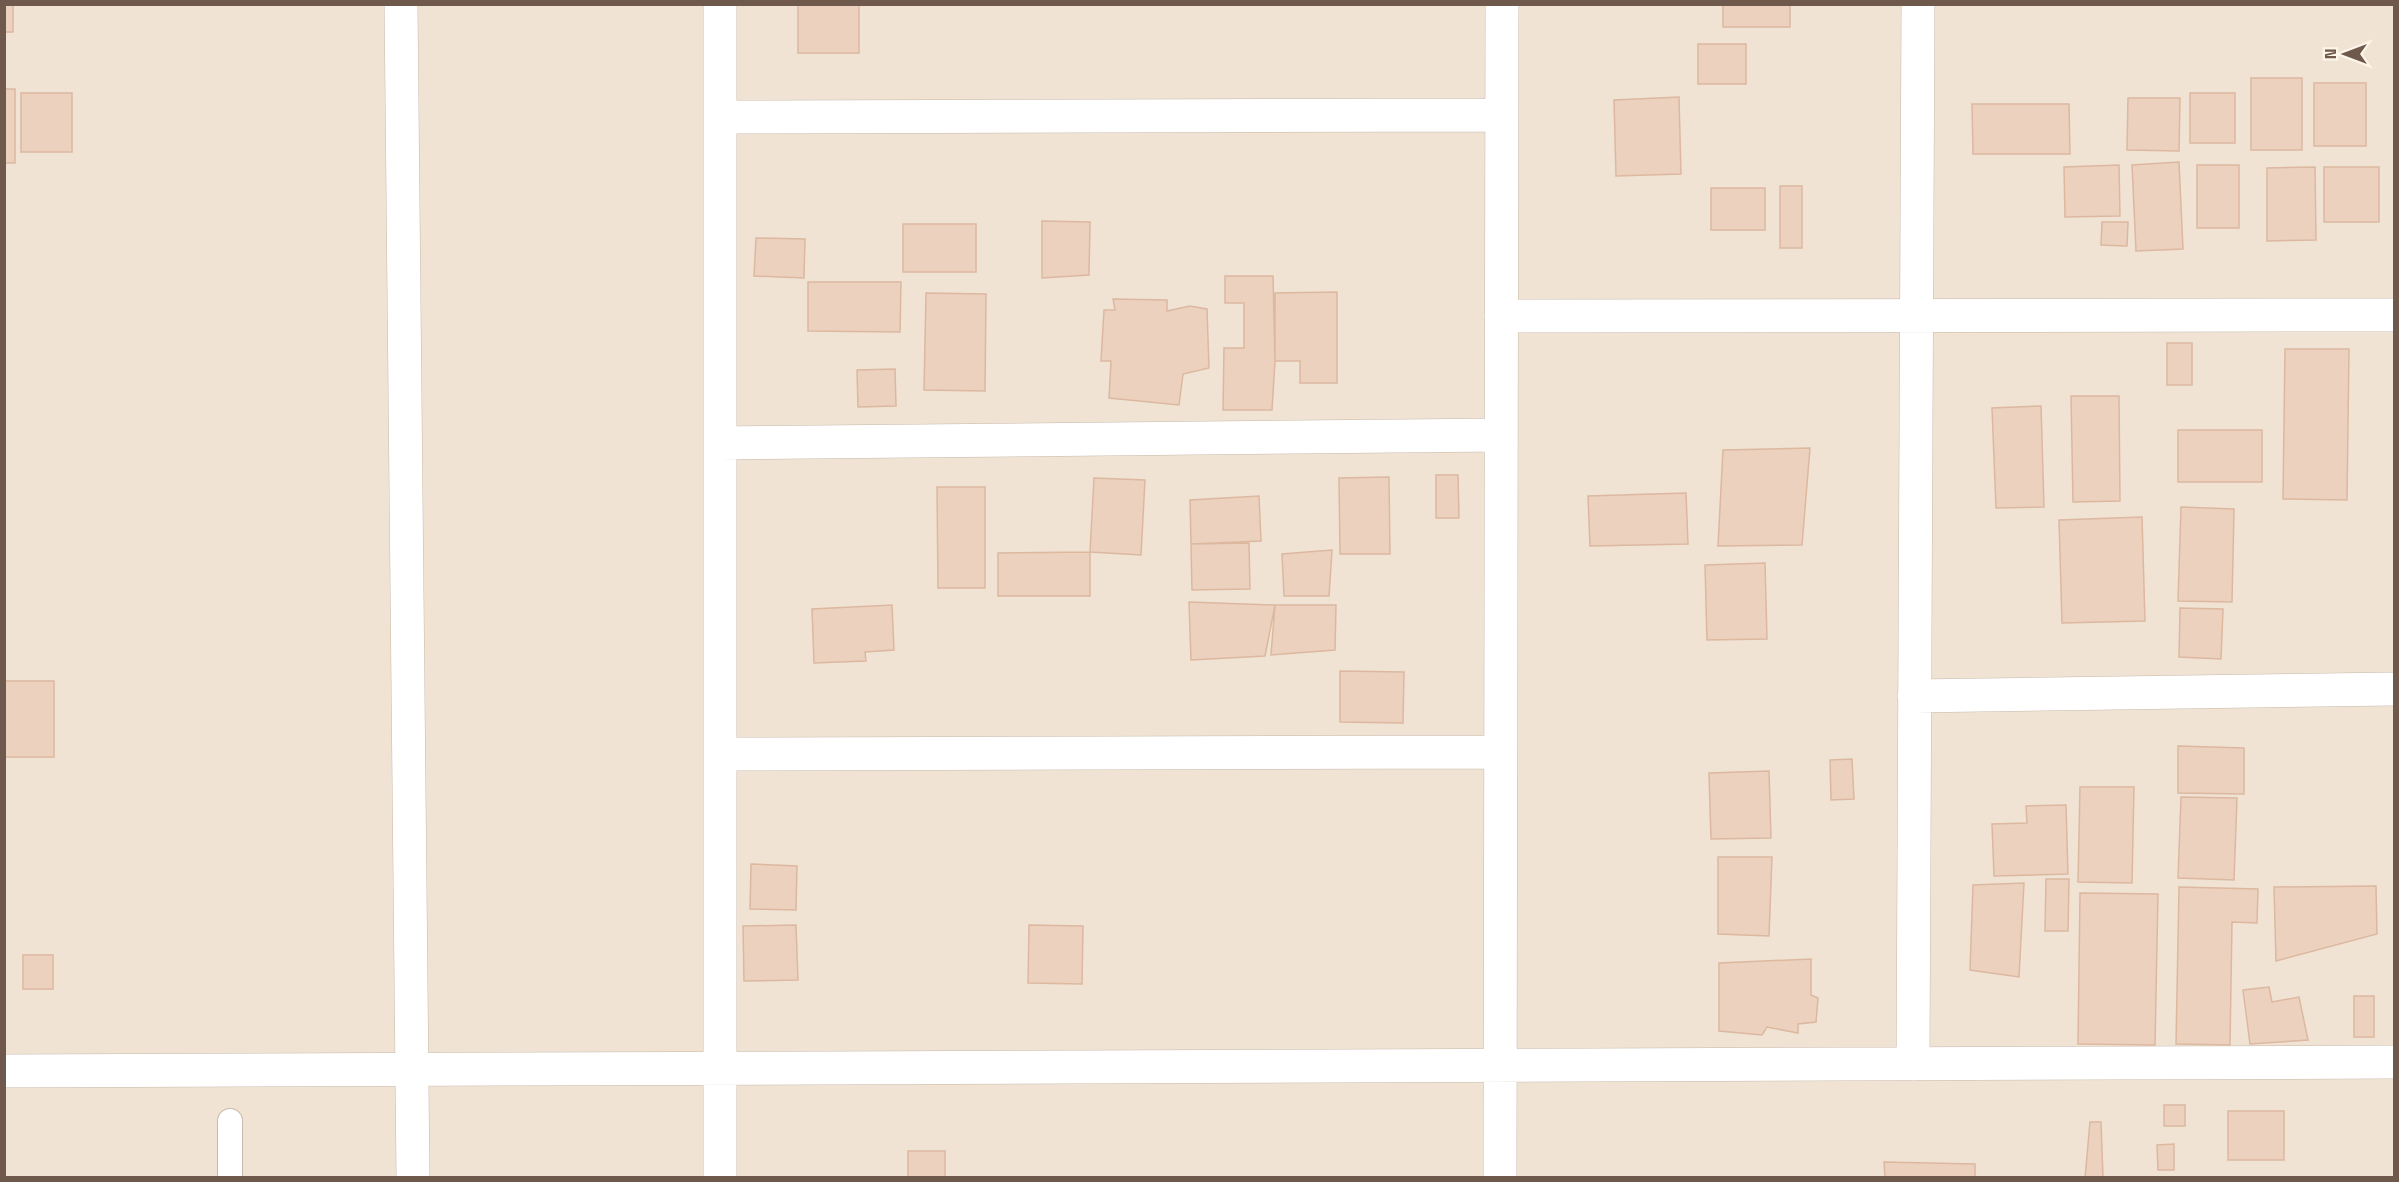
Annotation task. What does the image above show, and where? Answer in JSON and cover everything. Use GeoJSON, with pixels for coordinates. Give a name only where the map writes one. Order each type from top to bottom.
{"type":"FeatureCollection","features":[{"type":"Feature","properties":{"kind":"street"},"geometry":{"type":"LineString","coordinates":[[401,4],[413,1178]]}},
{"type":"Feature","properties":{"kind":"street"},"geometry":{"type":"LineString","coordinates":[[720,4],[720,1178]]}},
{"type":"Feature","properties":{"kind":"street"},"geometry":{"type":"LineString","coordinates":[[1500,1178],[1502,4]]}},
{"type":"Feature","properties":{"kind":"street"},"geometry":{"type":"LineString","coordinates":[[1913,1064],[1918,4]]}},
{"type":"Feature","properties":{"kind":"street"},"geometry":{"type":"LineString","coordinates":[[720,117],[1501,115]]}},
{"type":"Feature","properties":{"kind":"street"},"geometry":{"type":"LineString","coordinates":[[1501,316],[2394,315]]}},
{"type":"Feature","properties":{"kind":"street"},"geometry":{"type":"LineString","coordinates":[[720,444],[1501,435]]}},
{"type":"Feature","properties":{"kind":"street"},"geometry":{"type":"LineString","coordinates":[[1914,696],[2394,689]]}},
{"type":"Feature","properties":{"kind":"street"},"geometry":{"type":"LineString","coordinates":[[720,754],[1500,753]]}},
{"type":"Feature","properties":{"kind":"street"},"geometry":{"type":"LineString","coordinates":[[4,1071],[2394,1062]]}},
{"type":"Feature","properties":{"kind":"lane"},"geometry":{"type":"LineString","coordinates":[[230,1121],[230,1178]]}},
{"type":"Feature","properties":{"kind":"shaded area"},"geometry":{"type":"Polygon","coordinates":[[[5,5],[2394,5],[2394,1177],[5,1177],[5,5]]]}},
{"type":"Feature","properties":{"kind":"building"},"geometry":{"type":"Polygon","coordinates":[[[4,4],[13,4],[13,32],[4,32],[4,4]]]}},
{"type":"Feature","properties":{"kind":"building"},"geometry":{"type":"Polygon","coordinates":[[[798,4],[859,4],[859,53],[798,53],[798,4]]]}},
{"type":"Feature","properties":{"kind":"building"},"geometry":{"type":"Polygon","coordinates":[[[1723,4],[1790,4],[1790,27],[1723,27],[1723,4]]]}},
{"type":"Feature","properties":{"kind":"building"},"geometry":{"type":"Polygon","coordinates":[[[1698,44],[1746,44],[1746,84],[1698,84],[1698,44]]]}},
{"type":"Feature","properties":{"kind":"building"},"geometry":{"type":"Polygon","coordinates":[[[2251,78],[2302,78],[2302,150],[2251,150],[2251,78]]]}},
{"type":"Feature","properties":{"kind":"building"},"geometry":{"type":"Polygon","coordinates":[[[2314,83],[2366,83],[2366,146],[2314,146],[2314,83]]]}},
{"type":"Feature","properties":{"kind":"building"},"geometry":{"type":"Polygon","coordinates":[[[4,89],[15,89],[15,163],[4,163],[4,89]]]}},
{"type":"Feature","properties":{"kind":"building"},"geometry":{"type":"Polygon","coordinates":[[[21,93],[72,93],[72,152],[21,152],[21,93]]]}},
{"type":"Feature","properties":{"kind":"building"},"geometry":{"type":"Polygon","coordinates":[[[2190,93],[2235,93],[2235,143],[2190,143],[2190,93]]]}},
{"type":"Feature","properties":{"kind":"building"},"geometry":{"type":"Polygon","coordinates":[[[1679,97],[1681,174],[1616,176],[1614,100],[1679,97]]]}},
{"type":"Feature","properties":{"kind":"building"},"geometry":{"type":"Polygon","coordinates":[[[2128,98],[2180,98],[2179,151],[2127,150],[2128,98]]]}},
{"type":"Feature","properties":{"kind":"building"},"geometry":{"type":"Polygon","coordinates":[[[1972,104],[2069,104],[2070,154],[1973,154],[1972,104]]]}},
{"type":"Feature","properties":{"kind":"building"},"geometry":{"type":"Polygon","coordinates":[[[2179,162],[2183,249],[2136,251],[2132,165],[2179,162]]]}},
{"type":"Feature","properties":{"kind":"building"},"geometry":{"type":"Polygon","coordinates":[[[2119,165],[2120,216],[2065,217],[2064,167],[2119,165]]]}},
{"type":"Feature","properties":{"kind":"building"},"geometry":{"type":"Polygon","coordinates":[[[2197,165],[2239,165],[2239,228],[2197,228],[2197,165]]]}},
{"type":"Feature","properties":{"kind":"building"},"geometry":{"type":"Polygon","coordinates":[[[2315,167],[2316,240],[2267,241],[2267,168],[2315,167]]]}},
{"type":"Feature","properties":{"kind":"building"},"geometry":{"type":"Polygon","coordinates":[[[2324,167],[2379,167],[2379,222],[2324,222],[2324,167]]]}},
{"type":"Feature","properties":{"kind":"building"},"geometry":{"type":"Polygon","coordinates":[[[1780,186],[1802,186],[1802,248],[1780,248],[1780,186]]]}},
{"type":"Feature","properties":{"kind":"building"},"geometry":{"type":"Polygon","coordinates":[[[1711,188],[1765,188],[1765,230],[1711,230],[1711,188]]]}},
{"type":"Feature","properties":{"kind":"building"},"geometry":{"type":"Polygon","coordinates":[[[1042,221],[1090,222],[1089,275],[1042,278],[1042,221]]]}},
{"type":"Feature","properties":{"kind":"building"},"geometry":{"type":"Polygon","coordinates":[[[2102,222],[2128,222],[2127,246],[2101,245],[2102,222]]]}},
{"type":"Feature","properties":{"kind":"building"},"geometry":{"type":"Polygon","coordinates":[[[903,224],[976,224],[976,272],[903,272],[903,224]]]}},
{"type":"Feature","properties":{"kind":"building"},"geometry":{"type":"Polygon","coordinates":[[[756,238],[805,239],[804,278],[754,276],[756,238]]]}},
{"type":"Feature","properties":{"kind":"building"},"geometry":{"type":"Polygon","coordinates":[[[1225,276],[1273,276],[1275,361],[1272,410],[1223,410],[1224,348],[1244,348],[1244,303],[1225,303],[1225,276]]]}},
{"type":"Feature","properties":{"kind":"building"},"geometry":{"type":"Polygon","coordinates":[[[808,282],[901,282],[900,332],[808,331],[808,282]]]}},
{"type":"Feature","properties":{"kind":"building"},"geometry":{"type":"Polygon","coordinates":[[[1337,292],[1337,383],[1300,383],[1300,361],[1275,361],[1275,293],[1337,292]]]}},
{"type":"Feature","properties":{"kind":"building"},"geometry":{"type":"Polygon","coordinates":[[[926,293],[986,294],[985,391],[924,390],[926,293]]]}},
{"type":"Feature","properties":{"kind":"building"},"geometry":{"type":"Polygon","coordinates":[[[1113,299],[1167,300],[1167,311],[1190,306],[1207,309],[1209,368],[1183,374],[1179,405],[1109,398],[1111,361],[1101,361],[1104,310],[1115,310],[1113,299]]]}},
{"type":"Feature","properties":{"kind":"building"},"geometry":{"type":"Polygon","coordinates":[[[2167,343],[2192,343],[2192,385],[2167,385],[2167,343]]]}},
{"type":"Feature","properties":{"kind":"building"},"geometry":{"type":"Polygon","coordinates":[[[2285,349],[2349,349],[2347,500],[2283,499],[2285,349]]]}},
{"type":"Feature","properties":{"kind":"building"},"geometry":{"type":"Polygon","coordinates":[[[895,369],[896,406],[858,407],[857,370],[895,369]]]}},
{"type":"Feature","properties":{"kind":"building"},"geometry":{"type":"Polygon","coordinates":[[[2071,396],[2119,396],[2120,501],[2073,502],[2071,396]]]}},
{"type":"Feature","properties":{"kind":"building"},"geometry":{"type":"Polygon","coordinates":[[[2041,406],[2044,507],[1996,508],[1992,408],[2041,406]]]}},
{"type":"Feature","properties":{"kind":"building"},"geometry":{"type":"Polygon","coordinates":[[[2178,430],[2262,430],[2262,482],[2178,482],[2178,430]]]}},
{"type":"Feature","properties":{"kind":"building"},"geometry":{"type":"Polygon","coordinates":[[[1810,448],[1802,545],[1718,546],[1723,450],[1810,448]]]}},
{"type":"Feature","properties":{"kind":"building"},"geometry":{"type":"Polygon","coordinates":[[[1436,475],[1458,475],[1459,518],[1436,518],[1436,475]]]}},
{"type":"Feature","properties":{"kind":"building"},"geometry":{"type":"Polygon","coordinates":[[[1389,477],[1390,554],[1340,554],[1339,478],[1389,477]]]}},
{"type":"Feature","properties":{"kind":"building"},"geometry":{"type":"Polygon","coordinates":[[[1094,478],[1145,480],[1141,555],[1090,552],[1094,478]]]}},
{"type":"Feature","properties":{"kind":"building"},"geometry":{"type":"Polygon","coordinates":[[[937,487],[985,487],[985,588],[938,588],[937,487]]]}},
{"type":"Feature","properties":{"kind":"building"},"geometry":{"type":"Polygon","coordinates":[[[1686,493],[1688,544],[1590,546],[1588,496],[1686,493]]]}},
{"type":"Feature","properties":{"kind":"building"},"geometry":{"type":"Polygon","coordinates":[[[1259,496],[1261,541],[1191,544],[1190,500],[1259,496]]]}},
{"type":"Feature","properties":{"kind":"building"},"geometry":{"type":"Polygon","coordinates":[[[2181,507],[2234,509],[2232,602],[2178,601],[2181,507]]]}},
{"type":"Feature","properties":{"kind":"building"},"geometry":{"type":"Polygon","coordinates":[[[2142,517],[2145,621],[2062,623],[2059,520],[2142,517]]]}},
{"type":"Feature","properties":{"kind":"building"},"geometry":{"type":"Polygon","coordinates":[[[1249,543],[1250,589],[1192,590],[1191,544],[1249,543]]]}},
{"type":"Feature","properties":{"kind":"building"},"geometry":{"type":"Polygon","coordinates":[[[1332,550],[1329,596],[1284,596],[1282,554],[1332,550]]]}},
{"type":"Feature","properties":{"kind":"building"},"geometry":{"type":"Polygon","coordinates":[[[1090,552],[1090,596],[998,596],[998,553],[1090,552]]]}},
{"type":"Feature","properties":{"kind":"building"},"geometry":{"type":"Polygon","coordinates":[[[1765,563],[1767,639],[1707,640],[1705,565],[1765,563]]]}},
{"type":"Feature","properties":{"kind":"building"},"geometry":{"type":"Polygon","coordinates":[[[1189,602],[1275,605],[1265,656],[1191,660],[1189,602]]]}},
{"type":"Feature","properties":{"kind":"building"},"geometry":{"type":"Polygon","coordinates":[[[892,605],[894,650],[865,652],[866,661],[814,663],[812,609],[892,605]]]}},
{"type":"Feature","properties":{"kind":"building"},"geometry":{"type":"Polygon","coordinates":[[[1275,605],[1336,605],[1335,650],[1271,655],[1275,605]]]}},
{"type":"Feature","properties":{"kind":"building"},"geometry":{"type":"Polygon","coordinates":[[[2180,608],[2223,609],[2221,659],[2179,657],[2180,608]]]}},
{"type":"Feature","properties":{"kind":"building"},"geometry":{"type":"Polygon","coordinates":[[[1340,671],[1404,672],[1403,723],[1340,722],[1340,671]]]}},
{"type":"Feature","properties":{"kind":"building"},"geometry":{"type":"Polygon","coordinates":[[[4,681],[54,681],[54,757],[4,757],[4,681]]]}},
{"type":"Feature","properties":{"kind":"building"},"geometry":{"type":"Polygon","coordinates":[[[2178,746],[2244,748],[2244,794],[2178,793],[2178,746]]]}},
{"type":"Feature","properties":{"kind":"building"},"geometry":{"type":"Polygon","coordinates":[[[1852,759],[1854,799],[1831,800],[1830,760],[1852,759]]]}},
{"type":"Feature","properties":{"kind":"building"},"geometry":{"type":"Polygon","coordinates":[[[1769,771],[1771,838],[1711,839],[1709,773],[1769,771]]]}},
{"type":"Feature","properties":{"kind":"building"},"geometry":{"type":"Polygon","coordinates":[[[2080,787],[2134,787],[2132,883],[2078,882],[2080,787]]]}},
{"type":"Feature","properties":{"kind":"building"},"geometry":{"type":"Polygon","coordinates":[[[2181,797],[2237,798],[2234,880],[2178,878],[2181,797]]]}},
{"type":"Feature","properties":{"kind":"building"},"geometry":{"type":"Polygon","coordinates":[[[2066,805],[2068,874],[1994,876],[1992,824],[2027,823],[2026,806],[2066,805]]]}},
{"type":"Feature","properties":{"kind":"building"},"geometry":{"type":"Polygon","coordinates":[[[1718,857],[1772,857],[1769,936],[1718,934],[1718,857]]]}},
{"type":"Feature","properties":{"kind":"building"},"geometry":{"type":"Polygon","coordinates":[[[751,864],[797,866],[796,910],[750,909],[751,864]]]}},
{"type":"Feature","properties":{"kind":"building"},"geometry":{"type":"Polygon","coordinates":[[[2046,879],[2069,879],[2068,931],[2045,931],[2046,879]]]}},
{"type":"Feature","properties":{"kind":"building"},"geometry":{"type":"Polygon","coordinates":[[[2024,883],[2019,977],[1970,970],[1973,885],[2024,883]]]}},
{"type":"Feature","properties":{"kind":"building"},"geometry":{"type":"Polygon","coordinates":[[[2376,886],[2377,934],[2276,961],[2274,887],[2376,886]]]}},
{"type":"Feature","properties":{"kind":"building"},"geometry":{"type":"Polygon","coordinates":[[[2179,887],[2258,889],[2257,923],[2232,922],[2230,1045],[2176,1044],[2179,887]]]}},
{"type":"Feature","properties":{"kind":"building"},"geometry":{"type":"Polygon","coordinates":[[[2080,893],[2158,894],[2155,1045],[2078,1044],[2080,893]]]}},
{"type":"Feature","properties":{"kind":"building"},"geometry":{"type":"Polygon","coordinates":[[[796,925],[798,980],[744,981],[743,926],[796,925]]]}},
{"type":"Feature","properties":{"kind":"building"},"geometry":{"type":"Polygon","coordinates":[[[1029,925],[1083,926],[1082,984],[1028,983],[1029,925]]]}},
{"type":"Feature","properties":{"kind":"building"},"geometry":{"type":"Polygon","coordinates":[[[23,955],[53,955],[53,989],[23,989],[23,955]]]}},
{"type":"Feature","properties":{"kind":"building"},"geometry":{"type":"Polygon","coordinates":[[[1811,959],[1811,995],[1818,998],[1816,1022],[1798,1024],[1798,1033],[1767,1027],[1762,1035],[1719,1031],[1719,963],[1811,959]]]}},
{"type":"Feature","properties":{"kind":"building"},"geometry":{"type":"Polygon","coordinates":[[[2269,987],[2272,1002],[2299,997],[2308,1040],[2250,1044],[2243,990],[2269,987]]]}},
{"type":"Feature","properties":{"kind":"building"},"geometry":{"type":"Polygon","coordinates":[[[2354,996],[2374,996],[2374,1037],[2354,1037],[2354,996]]]}},
{"type":"Feature","properties":{"kind":"building"},"geometry":{"type":"Polygon","coordinates":[[[2164,1105],[2185,1105],[2185,1126],[2164,1126],[2164,1105]]]}},
{"type":"Feature","properties":{"kind":"building"},"geometry":{"type":"Polygon","coordinates":[[[2228,1111],[2284,1111],[2284,1160],[2228,1160],[2228,1111]]]}},
{"type":"Feature","properties":{"kind":"building"},"geometry":{"type":"Polygon","coordinates":[[[2090,1122],[2101,1122],[2103,1178],[2085,1178],[2090,1122]]]}},
{"type":"Feature","properties":{"kind":"building"},"geometry":{"type":"Polygon","coordinates":[[[2174,1144],[2174,1170],[2158,1170],[2157,1145],[2174,1144]]]}},
{"type":"Feature","properties":{"kind":"building"},"geometry":{"type":"Polygon","coordinates":[[[908,1151],[945,1151],[945,1178],[908,1178],[908,1151]]]}},
{"type":"Feature","properties":{"kind":"building"},"geometry":{"type":"Polygon","coordinates":[[[1884,1162],[1975,1164],[1975,1178],[1885,1178],[1884,1162]]]}}]}
